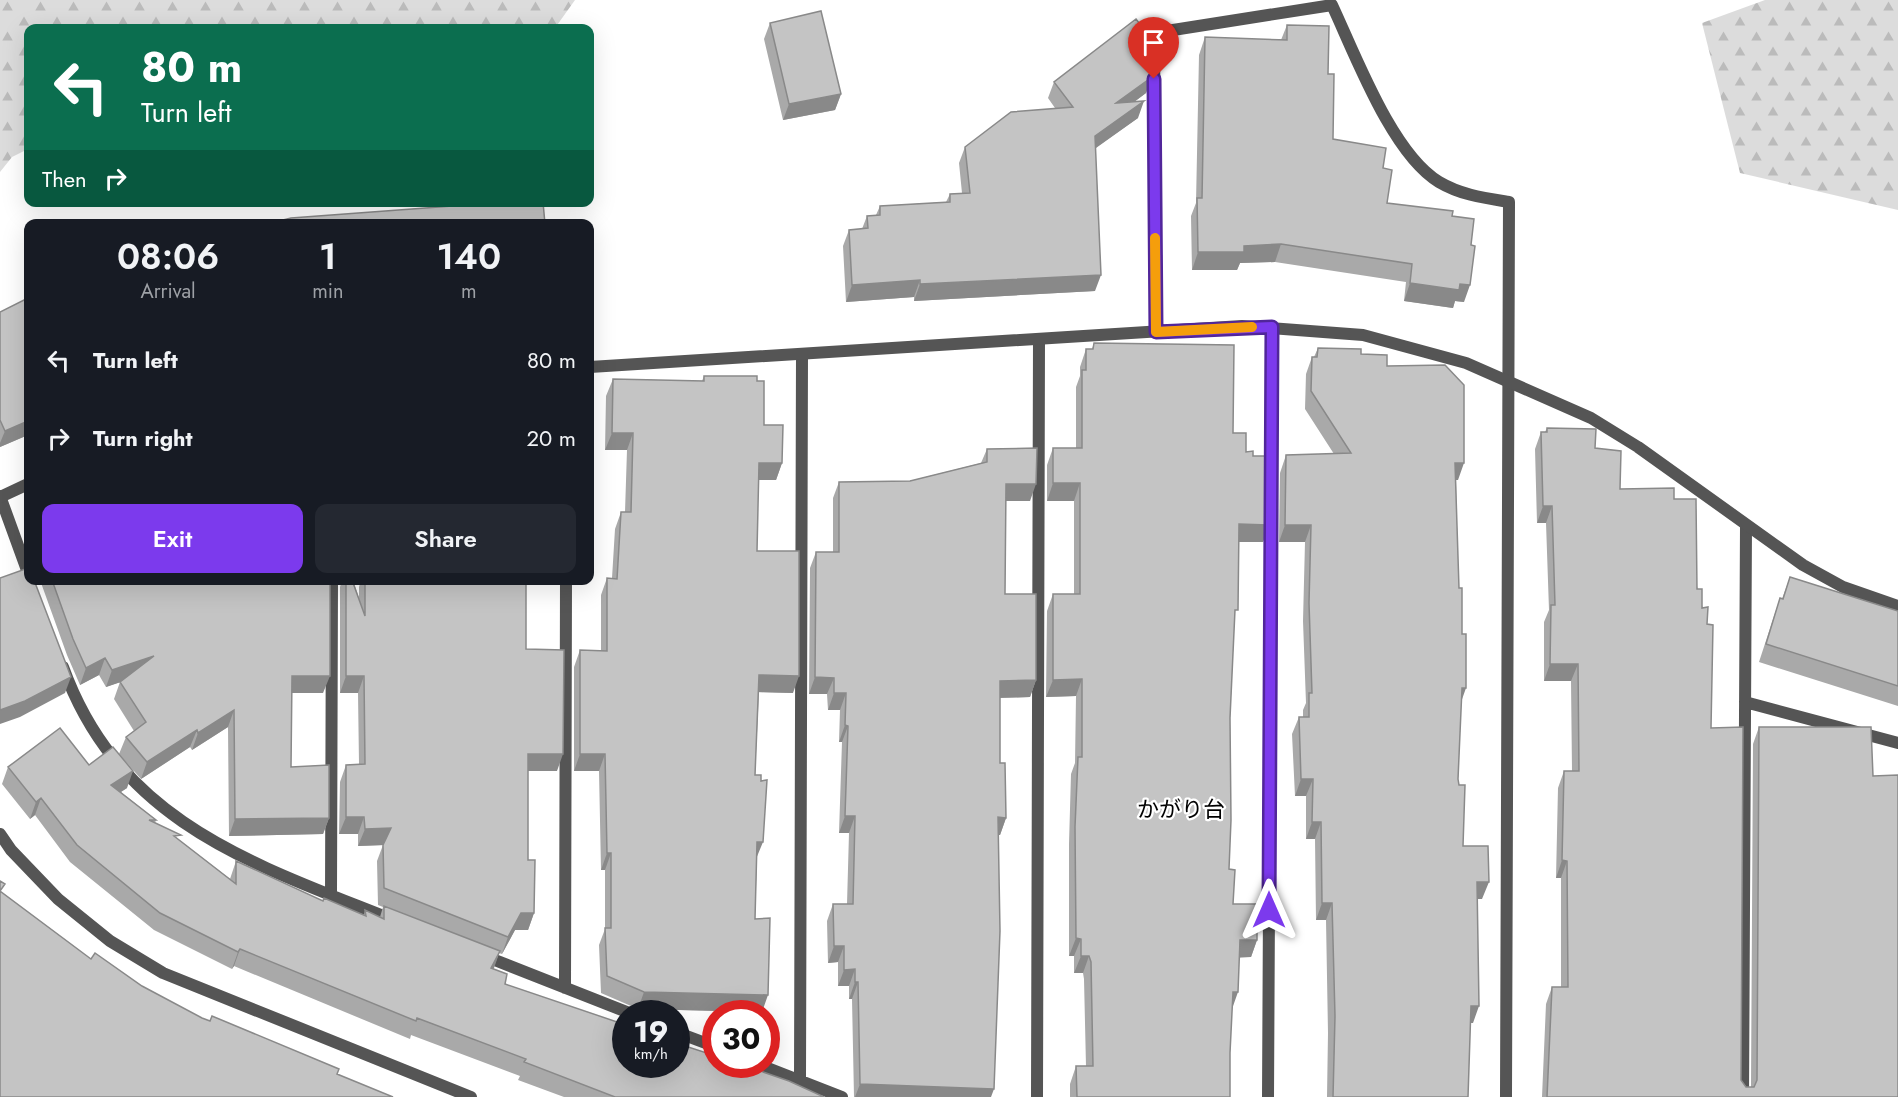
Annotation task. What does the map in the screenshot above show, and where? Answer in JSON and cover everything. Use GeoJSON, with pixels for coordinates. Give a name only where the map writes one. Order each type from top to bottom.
{"type":"FeatureCollection","features":[{"type":"Feature","properties":{"kind":"street"},"geometry":{"type":"LineString","coordinates":[[1156,332],[1154,33],[1332,5],[1389,124],[1420,167],[1437,181],[1455,190],[1473,197],[1509,202],[1506,1097]]}},
{"type":"Feature","properties":{"kind":"street"},"geometry":{"type":"LineString","coordinates":[[1268,1097],[1272,327]]}},
{"type":"Feature","properties":{"kind":"street"},"geometry":{"type":"LineString","coordinates":[[594,367],[1272,327],[1363,335],[1466,363],[1591,418],[1638,447],[1803,565],[1843,587],[1898,606]]}},
{"type":"Feature","properties":{"kind":"street"},"geometry":{"type":"LineString","coordinates":[[1037,1097],[1039,339]]}},
{"type":"Feature","properties":{"kind":"street"},"geometry":{"type":"LineString","coordinates":[[800,1081],[802,354]]}},
{"type":"Feature","properties":{"kind":"street"},"geometry":{"type":"LineString","coordinates":[[24,486],[0,497],[24,562]]}},
{"type":"Feature","properties":{"kind":"street"},"geometry":{"type":"LineString","coordinates":[[1743,1097],[1746,526]]}},
{"type":"Feature","properties":{"kind":"street"},"geometry":{"type":"LineString","coordinates":[[331,895],[332,585]]}},
{"type":"Feature","properties":{"kind":"street"},"geometry":{"type":"LineString","coordinates":[[565,988],[566,585]]}},
{"type":"Feature","properties":{"kind":"street"},"geometry":{"type":"LineString","coordinates":[[58,655],[90,725],[128,778],[166,812],[207,838],[269,869],[409,926]]}},
{"type":"Feature","properties":{"kind":"street"},"geometry":{"type":"LineString","coordinates":[[1745,702],[1898,743]]}},
{"type":"Feature","properties":{"kind":"street"},"geometry":{"type":"LineString","coordinates":[[0,834],[11,850],[58,899],[110,941],[163,973],[471,1097]]}},
{"type":"Feature","properties":{"kind":"street"},"geometry":{"type":"LineString","coordinates":[[465,948],[612,1006]]}},
{"type":"Feature","properties":{"kind":"street"},"geometry":{"type":"LineString","coordinates":[[780,1073],[842,1097]]}},
{"type":"Feature","properties":{"kind":"green space"},"geometry":{"type":"Polygon","coordinates":[[[0,0],[575,0],[558,24],[24,24],[24,151],[12,157],[0,172],[0,0]]]}},
{"type":"Feature","properties":{"kind":"green space"},"geometry":{"type":"Polygon","coordinates":[[[1765,0],[1898,0],[1898,210],[1740,173],[1702,23],[1765,0]]]}},
{"type":"Feature","properties":{"kind":"building"},"geometry":{"type":"Polygon","coordinates":[[[821,11],[841,94],[789,104],[770,23],[821,11]]]}},
{"type":"Feature","properties":{"kind":"building"},"geometry":{"type":"Polygon","coordinates":[[[1136,19],[1152,40],[1152,77],[1116,103],[1144,101],[1095,136],[1101,275],[920,284],[920,280],[852,285],[849,230],[868,228],[867,216],[880,215],[880,206],[950,202],[950,194],[970,193],[965,147],[1011,112],[1073,107],[1054,82],[1136,19]]]}},
{"type":"Feature","properties":{"kind":"building"},"geometry":{"type":"Polygon","coordinates":[[[1287,25],[1329,26],[1328,74],[1334,74],[1333,139],[1386,148],[1383,168],[1392,170],[1387,203],[1453,211],[1452,216],[1474,219],[1471,245],[1475,246],[1470,285],[1460,284],[1459,290],[1410,283],[1412,264],[1281,244],[1244,246],[1244,252],[1198,252],[1197,198],[1202,198],[1205,37],[1287,40],[1287,25]]]}},
{"type":"Feature","properties":{"kind":"building"},"geometry":{"type":"Polygon","coordinates":[[[439,207],[543,207],[545,219],[287,219],[439,207]]]}},
{"type":"Feature","properties":{"kind":"building"},"geometry":{"type":"Polygon","coordinates":[[[24,300],[24,423],[5,431],[0,420],[0,312],[24,300]]]}},
{"type":"Feature","properties":{"kind":"building"},"geometry":{"type":"Polygon","coordinates":[[[1094,343],[1234,345],[1233,433],[1246,433],[1246,452],[1253,451],[1253,456],[1269,456],[1269,525],[1239,524],[1238,610],[1235,610],[1230,718],[1229,869],[1235,870],[1233,904],[1257,904],[1257,940],[1240,940],[1238,992],[1233,992],[1230,1097],[1077,1097],[1076,1066],[1093,1066],[1091,962],[1089,956],[1081,956],[1081,939],[1076,938],[1075,827],[1078,757],[1082,757],[1082,679],[1053,680],[1053,594],[1080,594],[1080,483],[1053,483],[1053,448],[1082,448],[1082,370],[1086,370],[1086,349],[1093,349],[1094,343]]]}},
{"type":"Feature","properties":{"kind":"building"},"geometry":{"type":"Polygon","coordinates":[[[1318,348],[1361,349],[1361,354],[1387,355],[1387,366],[1445,365],[1464,385],[1464,463],[1455,463],[1459,588],[1462,588],[1462,634],[1466,634],[1466,688],[1462,688],[1458,779],[1459,785],[1465,785],[1463,846],[1488,846],[1489,882],[1477,882],[1479,1006],[1471,1006],[1468,1097],[1333,1097],[1335,1016],[1332,903],[1322,903],[1321,822],[1312,822],[1313,779],[1301,779],[1299,717],[1309,717],[1309,693],[1312,693],[1309,603],[1311,525],[1285,525],[1286,455],[1351,453],[1311,391],[1312,357],[1317,357],[1318,348]]]}},
{"type":"Feature","properties":{"kind":"building"},"geometry":{"type":"Polygon","coordinates":[[[704,376],[757,376],[757,381],[764,381],[764,425],[783,425],[782,463],[759,463],[757,551],[799,551],[799,676],[759,675],[755,775],[761,775],[761,781],[767,780],[763,842],[757,842],[755,919],[770,918],[768,995],[644,992],[607,976],[605,928],[611,928],[611,853],[607,853],[605,754],[580,754],[580,650],[607,651],[607,578],[617,579],[621,512],[631,512],[633,433],[612,433],[613,379],[704,381],[704,376]]]}},
{"type":"Feature","properties":{"kind":"building"},"geometry":{"type":"Polygon","coordinates":[[[1547,428],[1596,429],[1595,448],[1621,451],[1620,489],[1674,488],[1674,499],[1696,499],[1697,589],[1702,589],[1702,608],[1708,607],[1707,624],[1713,625],[1711,728],[1743,727],[1741,1080],[1746,1087],[1754,1087],[1757,1080],[1759,727],[1871,727],[1873,776],[1898,775],[1898,1097],[1547,1097],[1552,987],[1568,987],[1567,861],[1562,860],[1564,771],[1579,771],[1578,664],[1550,664],[1551,605],[1555,605],[1552,506],[1543,506],[1541,432],[1547,432],[1547,428]]]}},
{"type":"Feature","properties":{"kind":"building"},"geometry":{"type":"Polygon","coordinates":[[[1037,448],[1036,484],[1006,484],[1005,594],[1036,594],[1036,680],[1000,681],[1000,763],[1005,763],[1006,818],[998,817],[1000,931],[994,1089],[860,1084],[858,982],[855,982],[855,969],[844,970],[844,946],[834,946],[833,904],[853,904],[855,816],[845,816],[848,726],[845,725],[846,693],[834,693],[834,678],[815,677],[816,552],[839,552],[839,482],[910,481],[987,462],[987,449],[1037,448]]]}},
{"type":"Feature","properties":{"kind":"building"},"geometry":{"type":"Polygon","coordinates":[[[24,569],[24,585],[36,585],[71,677],[25,701],[0,710],[0,578],[24,569]]]}},
{"type":"Feature","properties":{"kind":"building"},"geometry":{"type":"Polygon","coordinates":[[[1790,577],[1898,611],[1898,686],[1766,644],[1780,598],[1783,599],[1790,577]]]}},
{"type":"Feature","properties":{"kind":"building"},"geometry":{"type":"Polygon","coordinates":[[[54,585],[330,585],[330,676],[292,676],[291,767],[329,765],[329,818],[235,819],[234,710],[198,733],[197,730],[147,762],[126,737],[146,722],[120,682],[154,656],[112,670],[105,658],[86,668],[54,585]]]}},
{"type":"Feature","properties":{"kind":"building"},"geometry":{"type":"Polygon","coordinates":[[[346,585],[354,585],[365,616],[365,585],[526,585],[526,649],[564,650],[563,754],[528,754],[528,860],[535,860],[534,913],[521,913],[508,937],[384,888],[383,845],[391,828],[365,829],[364,817],[346,817],[346,765],[365,764],[364,676],[346,676],[346,585]]]}},
{"type":"Feature","properties":{"kind":"building"},"geometry":{"type":"Polygon","coordinates":[[[60,728],[89,765],[113,747],[133,771],[111,785],[156,820],[149,820],[181,835],[174,836],[236,884],[236,861],[323,901],[324,898],[366,916],[365,910],[384,919],[384,906],[500,951],[491,968],[507,974],[505,984],[612,1020],[612,1078],[690,1078],[690,1048],[702,1051],[702,1078],[780,1078],[824,1097],[615,1097],[524,1062],[526,1059],[417,1018],[416,1021],[240,949],[238,952],[160,913],[77,845],[41,798],[36,802],[8,767],[60,728]]]}},
{"type":"Feature","properties":{"kind":"building"},"geometry":{"type":"Polygon","coordinates":[[[0,881],[5,884],[0,891],[0,881]]]}},
{"type":"Feature","properties":{"kind":"building"},"geometry":{"type":"Polygon","coordinates":[[[0,891],[91,959],[95,953],[142,986],[202,1018],[210,1021],[212,1016],[339,1069],[337,1074],[393,1097],[0,1097],[0,891]]]}},
{"type":"Feature","properties":{"kind":"slow traffic"},"geometry":{"type":"LineString","coordinates":[[1155,238],[1156,332],[1252,327]]}},
{"type":"Feature","properties":{"kind":"district","name":"かがり台"},"geometry":{"type":"Point","coordinates":[1181,809]}},
{"type":"Feature","properties":{"kind":"route"},"geometry":{"type":"LineString","coordinates":[[1154,79],[1156,332],[1242,326],[1272,327],[1269,910]]}}]}
